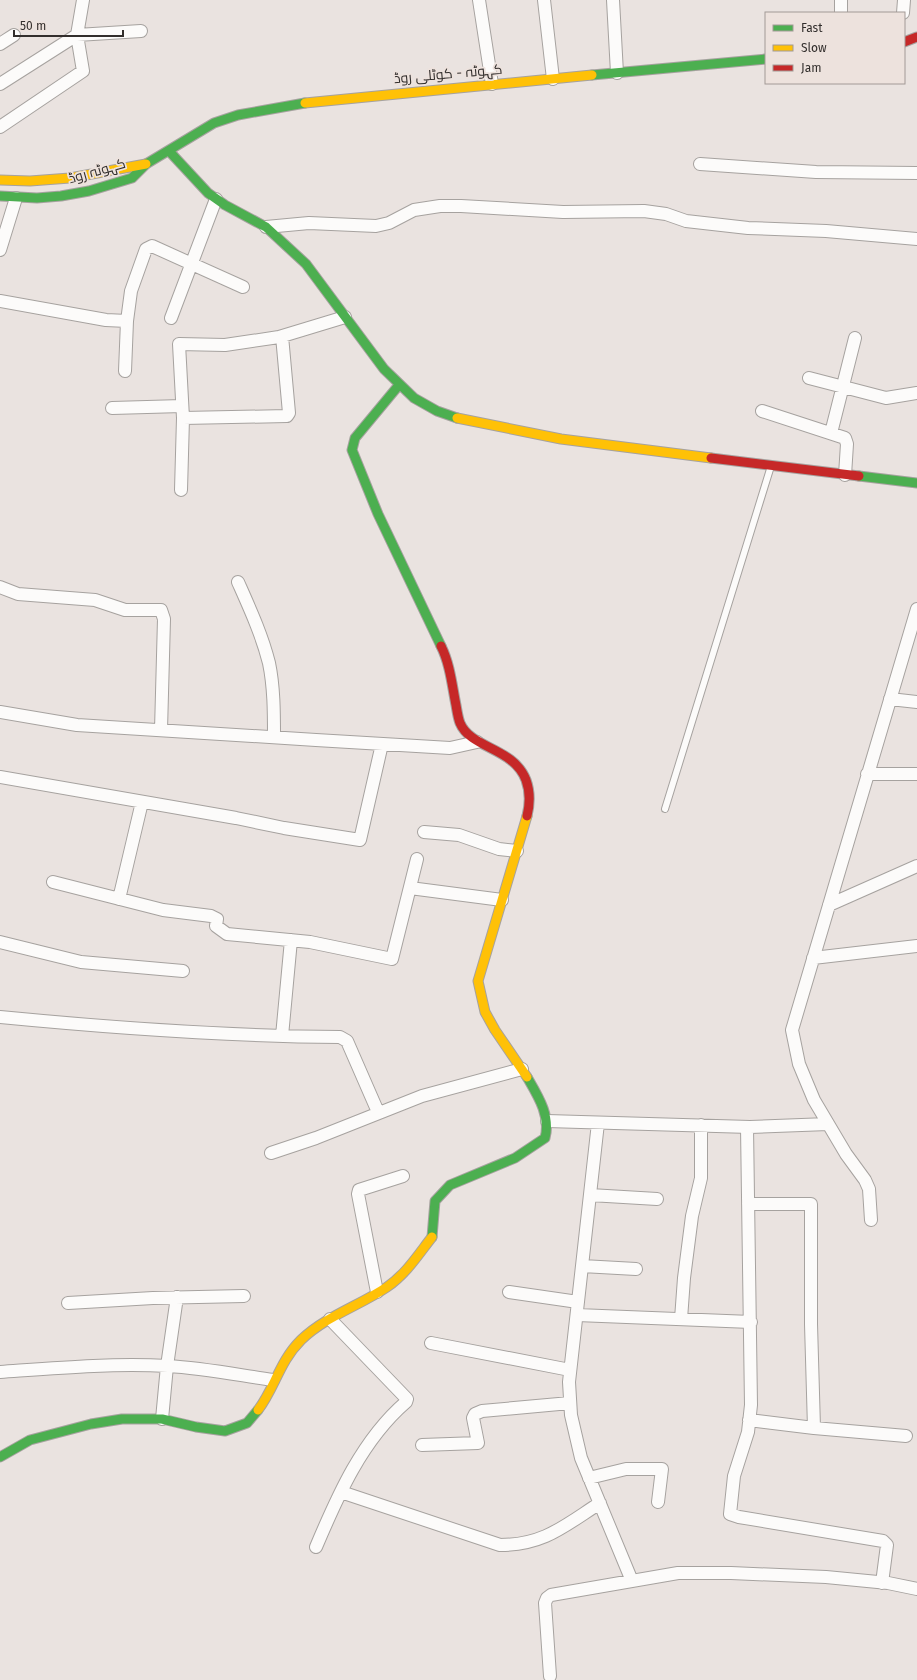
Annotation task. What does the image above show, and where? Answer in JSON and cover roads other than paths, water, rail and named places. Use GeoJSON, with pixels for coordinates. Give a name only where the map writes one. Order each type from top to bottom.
{"type":"FeatureCollection","features":[{"type":"Feature","properties":{"kind":"main road"},"geometry":{"type":"LineString","coordinates":[[905,42],[917,37]]}},
{"type":"Feature","properties":{"kind":"main road","name":"کہوٹہ - کوٹلی روڈ"},"geometry":{"type":"LineString","coordinates":[[146,164],[214,123],[238,115],[270,108],[334,99],[765,59]]}},
{"type":"Feature","properties":{"kind":"main road"},"geometry":{"type":"LineString","coordinates":[[169,151],[208,193],[266,227],[281,239],[306,264],[384,369],[414,398],[437,411],[460,419],[561,439],[917,483]]}},
{"type":"Feature","properties":{"kind":"main road","name":"کہوٹہ روڈ"},"geometry":{"type":"LineString","coordinates":[[0,180],[60,180],[81,177],[127,166],[146,164]]}},
{"type":"Feature","properties":{"kind":"main road","name":"کہوٹہ روڈ"},"geometry":{"type":"LineString","coordinates":[[0,196],[16,198],[61,196],[104,187],[132,178],[146,164]]}},
{"type":"Feature","properties":{"kind":"main road"},"geometry":{"type":"LineString","coordinates":[[0,1457],[30,1440],[91,1424],[122,1419],[162,1419],[196,1428],[225,1431],[247,1423],[264,1402],[273,1380],[287,1356],[301,1340],[330,1319],[377,1292],[405,1272],[423,1251],[433,1236],[435,1201],[450,1185],[515,1158],[534,1147],[545,1138],[548,1127],[541,1101],[522,1069],[495,1030],[480,996],[478,981],[530,805],[530,788],[527,778],[520,767],[503,752],[477,742],[460,724],[447,658],[378,514],[355,461],[352,450],[355,438],[399,385]]}},
{"type":"Feature","properties":{"kind":"street"},"geometry":{"type":"LineString","coordinates":[[0,127],[83,71],[77,35],[83,0]]}},
{"type":"Feature","properties":{"kind":"street"},"geometry":{"type":"LineString","coordinates":[[479,0],[492,84]]}},
{"type":"Feature","properties":{"kind":"street"},"geometry":{"type":"LineString","coordinates":[[544,0],[553,79]]}},
{"type":"Feature","properties":{"kind":"street"},"geometry":{"type":"LineString","coordinates":[[613,0],[617,73]]}},
{"type":"Feature","properties":{"kind":"street"},"geometry":{"type":"LineString","coordinates":[[841,12],[842,0]]}},
{"type":"Feature","properties":{"kind":"street"},"geometry":{"type":"LineString","coordinates":[[902,12],[904,0]]}},
{"type":"Feature","properties":{"kind":"street"},"geometry":{"type":"LineString","coordinates":[[0,84],[77,35],[141,31]]}},
{"type":"Feature","properties":{"kind":"street"},"geometry":{"type":"LineString","coordinates":[[0,44],[14,35]]}},
{"type":"Feature","properties":{"kind":"street"},"geometry":{"type":"LineString","coordinates":[[700,164],[816,172],[917,173]]}},
{"type":"Feature","properties":{"kind":"street"},"geometry":{"type":"LineString","coordinates":[[0,250],[16,198]]}},
{"type":"Feature","properties":{"kind":"street"},"geometry":{"type":"LineString","coordinates":[[171,318],[216,199]]}},
{"type":"Feature","properties":{"kind":"street"},"geometry":{"type":"LineString","coordinates":[[266,227],[310,223],[376,226],[390,223],[414,210],[440,206],[461,206],[563,212],[644,211],[666,214],[686,221],[748,228],[826,231],[917,238]]}},
{"type":"Feature","properties":{"kind":"street"},"geometry":{"type":"LineString","coordinates":[[125,371],[127,321],[131,291],[146,249],[152,246],[243,287]]}},
{"type":"Feature","properties":{"kind":"street"},"geometry":{"type":"LineString","coordinates":[[0,301],[106,320],[127,321]]}},
{"type":"Feature","properties":{"kind":"street"},"geometry":{"type":"LineString","coordinates":[[181,490],[182,412],[179,344],[225,346],[282,336],[345,316]]}},
{"type":"Feature","properties":{"kind":"street"},"geometry":{"type":"LineString","coordinates":[[112,408],[287,416],[289,413],[282,336]]}},
{"type":"Feature","properties":{"kind":"street"},"geometry":{"type":"LineString","coordinates":[[831,433],[856,338]]}},
{"type":"Feature","properties":{"kind":"street"},"geometry":{"type":"LineString","coordinates":[[809,378],[886,398],[917,393]]}},
{"type":"Feature","properties":{"kind":"street"},"geometry":{"type":"LineString","coordinates":[[762,411],[845,438],[847,444],[845,475]]}},
{"type":"Feature","properties":{"kind":"street"},"geometry":{"type":"LineString","coordinates":[[238,582],[257,625],[269,664],[274,699],[274,737]]}},
{"type":"Feature","properties":{"kind":"street"},"geometry":{"type":"LineString","coordinates":[[0,587],[18,594],[95,600],[125,610],[161,610],[164,619],[161,730]]}},
{"type":"Feature","properties":{"kind":"street"},"geometry":{"type":"LineString","coordinates":[[872,1220],[869,1188],[814,1100],[799,1064],[792,1030],[890,699],[912,642],[917,609]]}},
{"type":"Feature","properties":{"kind":"street"},"geometry":{"type":"LineString","coordinates":[[890,699],[917,702]]}},
{"type":"Feature","properties":{"kind":"street"},"geometry":{"type":"LineString","coordinates":[[0,712],[77,725],[450,748],[477,742]]}},
{"type":"Feature","properties":{"kind":"street"},"geometry":{"type":"LineString","coordinates":[[0,777],[236,818],[284,828],[360,840],[382,744]]}},
{"type":"Feature","properties":{"kind":"street"},"geometry":{"type":"LineString","coordinates":[[867,774],[917,774]]}},
{"type":"Feature","properties":{"kind":"street"},"geometry":{"type":"LineString","coordinates":[[119,899],[142,802]]}},
{"type":"Feature","properties":{"kind":"street"},"geometry":{"type":"LineString","coordinates":[[424,832],[459,835],[499,849],[517,851]]}},
{"type":"Feature","properties":{"kind":"street"},"geometry":{"type":"LineString","coordinates":[[53,882],[163,910],[211,916],[216,919],[216,926],[227,934],[310,942],[392,960],[416,859]]}},
{"type":"Feature","properties":{"kind":"street"},"geometry":{"type":"LineString","coordinates":[[829,905],[917,866]]}},
{"type":"Feature","properties":{"kind":"street"},"geometry":{"type":"LineString","coordinates":[[410,888],[502,900]]}},
{"type":"Feature","properties":{"kind":"street"},"geometry":{"type":"LineString","coordinates":[[282,1036],[291,940]]}},
{"type":"Feature","properties":{"kind":"street"},"geometry":{"type":"LineString","coordinates":[[0,942],[81,962],[183,971]]}},
{"type":"Feature","properties":{"kind":"street"},"geometry":{"type":"LineString","coordinates":[[813,958],[917,946]]}},
{"type":"Feature","properties":{"kind":"street"},"geometry":{"type":"LineString","coordinates":[[0,1017],[138,1029],[282,1036],[340,1037],[347,1041],[378,1112]]}},
{"type":"Feature","properties":{"kind":"street"},"geometry":{"type":"LineString","coordinates":[[271,1153],[316,1138],[378,1112],[422,1096],[522,1069]]}},
{"type":"Feature","properties":{"kind":"street"},"geometry":{"type":"LineString","coordinates":[[547,1121],[747,1126],[828,1124]]}},
{"type":"Feature","properties":{"kind":"street"},"geometry":{"type":"LineString","coordinates":[[598,1123],[570,1370],[570,1403],[581,1458],[632,1580]]}},
{"type":"Feature","properties":{"kind":"street"},"geometry":{"type":"LineString","coordinates":[[681,1319],[684,1278],[692,1216],[701,1178],[701,1125]]}},
{"type":"Feature","properties":{"kind":"street"},"geometry":{"type":"LineString","coordinates":[[747,1126],[751,1405],[748,1432],[734,1476],[730,1514],[739,1517],[883,1541],[887,1545],[882,1583]]}},
{"type":"Feature","properties":{"kind":"street"},"geometry":{"type":"LineString","coordinates":[[377,1292],[358,1194],[359,1190],[403,1176]]}},
{"type":"Feature","properties":{"kind":"street"},"geometry":{"type":"LineString","coordinates":[[590,1195],[657,1199]]}},
{"type":"Feature","properties":{"kind":"street"},"geometry":{"type":"LineString","coordinates":[[748,1204],[811,1204],[811,1324],[814,1428]]}},
{"type":"Feature","properties":{"kind":"street"},"geometry":{"type":"LineString","coordinates":[[582,1266],[636,1269]]}},
{"type":"Feature","properties":{"kind":"street"},"geometry":{"type":"LineString","coordinates":[[509,1292],[578,1302]]}},
{"type":"Feature","properties":{"kind":"street"},"geometry":{"type":"LineString","coordinates":[[68,1303],[177,1297],[244,1296]]}},
{"type":"Feature","properties":{"kind":"street"},"geometry":{"type":"LineString","coordinates":[[162,1419],[167,1366],[177,1297]]}},
{"type":"Feature","properties":{"kind":"street"},"geometry":{"type":"LineString","coordinates":[[576,1315],[751,1322]]}},
{"type":"Feature","properties":{"kind":"street"},"geometry":{"type":"LineString","coordinates":[[316,1547],[341,1492],[368,1444],[406,1402],[407,1398],[330,1319]]}},
{"type":"Feature","properties":{"kind":"street"},"geometry":{"type":"LineString","coordinates":[[431,1343],[570,1370]]}},
{"type":"Feature","properties":{"kind":"street"},"geometry":{"type":"LineString","coordinates":[[0,1372],[92,1365],[167,1366],[196,1368],[273,1380]]}},
{"type":"Feature","properties":{"kind":"street"},"geometry":{"type":"LineString","coordinates":[[422,1445],[478,1443],[473,1418],[474,1414],[482,1411],[570,1403]]}},
{"type":"Feature","properties":{"kind":"street"},"geometry":{"type":"LineString","coordinates":[[749,1420],[814,1428],[906,1436]]}},
{"type":"Feature","properties":{"kind":"street"},"geometry":{"type":"LineString","coordinates":[[589,1478],[626,1470],[662,1470],[658,1502]]}},
{"type":"Feature","properties":{"kind":"street"},"geometry":{"type":"LineString","coordinates":[[341,1492],[500,1545],[517,1545],[534,1542],[553,1533],[600,1502]]}},
{"type":"Feature","properties":{"kind":"street"},"geometry":{"type":"LineString","coordinates":[[550,1676],[545,1603],[547,1598],[551,1595],[678,1573],[731,1573],[826,1577],[882,1583],[917,1589]]}},
{"type":"Feature","properties":{"kind":"lane"},"geometry":{"type":"LineString","coordinates":[[665,809],[771,466]]}}]}
